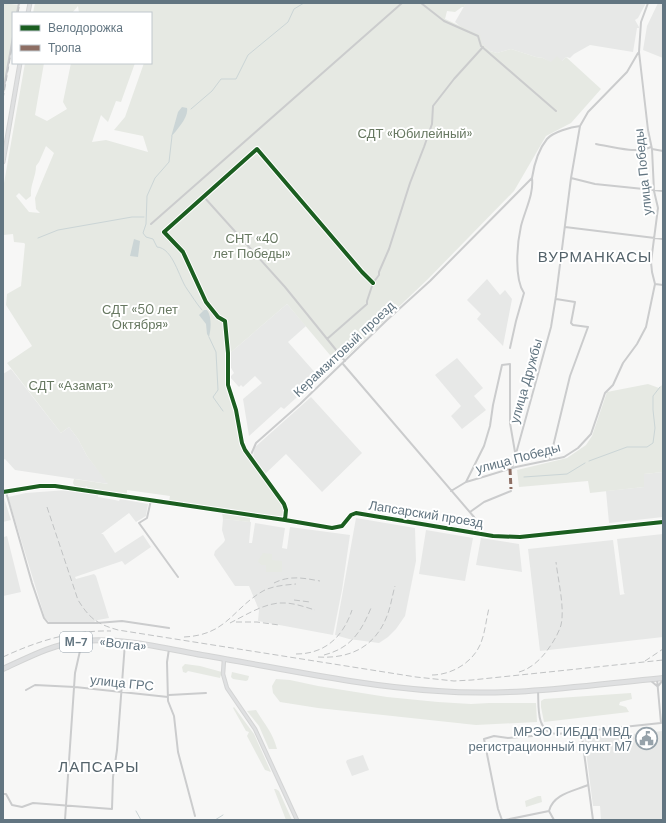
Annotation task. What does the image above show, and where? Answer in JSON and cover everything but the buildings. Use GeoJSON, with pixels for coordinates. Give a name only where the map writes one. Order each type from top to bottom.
{"type":"FeatureCollection","features":[{"type":"Feature","properties":{"kind":"highway","name":"«Волга»"},"geometry":{"type":"LineString","coordinates":[[3,669],[46,649],[62,644],[82,641],[102,641],[125,642],[396,687],[439,692],[493,693],[530,691],[663,679]]}},
{"type":"Feature","properties":{"kind":"main road"},"geometry":{"type":"LineString","coordinates":[[3,162],[20,64]]}},
{"type":"Feature","properties":{"kind":"street"},"geometry":{"type":"LineString","coordinates":[[151,224],[402,3]]}},
{"type":"Feature","properties":{"kind":"street"},"geometry":{"type":"LineString","coordinates":[[421,3],[444,21],[478,36],[483,47],[556,111]]}},
{"type":"Feature","properties":{"kind":"street","name":"улица Победы"},"geometry":{"type":"LineString","coordinates":[[451,490],[466,482],[512,468],[564,457],[578,448],[591,434],[605,393],[613,385],[623,364],[637,344],[646,326],[655,284],[651,266],[658,208],[654,191],[652,148],[648,130],[639,52],[642,22],[648,3]]}},
{"type":"Feature","properties":{"kind":"street"},"geometry":{"type":"LineString","coordinates":[[3,93],[12,43]]}},
{"type":"Feature","properties":{"kind":"street"},"geometry":{"type":"LineString","coordinates":[[328,339],[367,304],[374,283],[379,276],[379,272],[386,256],[410,183],[432,124],[433,106],[454,79],[483,47]]}},
{"type":"Feature","properties":{"kind":"street"},"geometry":{"type":"LineString","coordinates":[[510,348],[524,293],[519,279],[518,251],[521,227],[533,186],[532,178],[535,162],[548,138],[569,128],[580,126],[588,112],[627,72],[639,52]]}},
{"type":"Feature","properties":{"kind":"street","name":"улица Дружбы"},"geometry":{"type":"LineString","coordinates":[[512,468],[551,327],[556,299],[571,178],[580,126]]}},
{"type":"Feature","properties":{"kind":"street"},"geometry":{"type":"LineString","coordinates":[[596,144],[627,149],[652,148],[663,152]]}},
{"type":"Feature","properties":{"kind":"street"},"geometry":{"type":"LineString","coordinates":[[285,520],[286,510],[284,504],[242,444],[236,410],[228,385],[228,353],[225,321],[218,317],[206,302],[183,252],[164,232],[257,149],[362,272],[374,283]]}},
{"type":"Feature","properties":{"kind":"street","name":"Керамзитовый проезд"},"geometry":{"type":"LineString","coordinates":[[250,457],[256,443],[343,364],[387,320],[455,257],[464,246],[532,178]]}},
{"type":"Feature","properties":{"kind":"street"},"geometry":{"type":"LineString","coordinates":[[571,178],[595,184],[663,191]]}},
{"type":"Feature","properties":{"kind":"street"},"geometry":{"type":"LineString","coordinates":[[204,197],[263,262],[345,361]]}},
{"type":"Feature","properties":{"kind":"street"},"geometry":{"type":"LineString","coordinates":[[565,227],[663,239]]}},
{"type":"Feature","properties":{"kind":"street"},"geometry":{"type":"LineString","coordinates":[[655,284],[663,285]]}},
{"type":"Feature","properties":{"kind":"street"},"geometry":{"type":"LineString","coordinates":[[550,459],[570,376],[588,327],[573,325],[571,323],[575,302],[556,299]]}},
{"type":"Feature","properties":{"kind":"street"},"geometry":{"type":"LineString","coordinates":[[343,364],[470,512],[477,522],[477,533]]}},
{"type":"Feature","properties":{"kind":"street"},"geometry":{"type":"LineString","coordinates":[[466,482],[484,446],[490,426],[502,366],[510,364],[510,423],[515,453]]}},
{"type":"Feature","properties":{"kind":"street","name":"Лапсарский проезд"},"geometry":{"type":"LineString","coordinates":[[4,492],[40,486],[56,486],[336,529],[342,526],[352,515],[356,513],[493,536],[520,537],[663,522]]}},
{"type":"Feature","properties":{"kind":"street"},"geometry":{"type":"LineString","coordinates":[[470,512],[484,502],[512,491]]}},
{"type":"Feature","properties":{"kind":"street"},"geometry":{"type":"LineString","coordinates":[[4,492],[32,583],[44,618],[48,623],[98,623],[122,621],[169,628]]}},
{"type":"Feature","properties":{"kind":"street"},"geometry":{"type":"LineString","coordinates":[[151,500],[148,518],[139,523],[178,577]]}},
{"type":"Feature","properties":{"kind":"street"},"geometry":{"type":"LineString","coordinates":[[65,820],[72,736],[71,718],[75,687],[75,673],[82,641]]}},
{"type":"Feature","properties":{"kind":"street"},"geometry":{"type":"LineString","coordinates":[[3,794],[6,794],[12,806],[22,807],[33,803],[112,809],[113,777],[117,750],[125,642]]}},
{"type":"Feature","properties":{"kind":"street"},"geometry":{"type":"LineString","coordinates":[[169,649],[167,662],[169,706],[174,716],[178,752],[195,816]]}},
{"type":"Feature","properties":{"kind":"street"},"geometry":{"type":"LineString","coordinates":[[216,658],[221,662],[223,667]]}},
{"type":"Feature","properties":{"kind":"street"},"geometry":{"type":"LineString","coordinates":[[224,659],[224,680],[227,688],[255,729],[297,820]]}},
{"type":"Feature","properties":{"kind":"street"},"geometry":{"type":"LineString","coordinates":[[223,667],[233,660]]}},
{"type":"Feature","properties":{"kind":"street"},"geometry":{"type":"LineString","coordinates":[[538,690],[539,716],[543,727],[553,734],[661,723],[662,716],[657,679]]}},
{"type":"Feature","properties":{"kind":"street"},"geometry":{"type":"LineString","coordinates":[[658,687],[663,679]]}},
{"type":"Feature","properties":{"kind":"street"},"geometry":{"type":"LineString","coordinates":[[648,680],[658,687]]}},
{"type":"Feature","properties":{"kind":"street","name":"улица ГРС"},"geometry":{"type":"LineString","coordinates":[[26,690],[35,685],[75,687],[168,696],[206,693]]}},
{"type":"Feature","properties":{"kind":"street"},"geometry":{"type":"LineString","coordinates":[[538,698],[545,690]]}},
{"type":"Feature","properties":{"kind":"street"},"geometry":{"type":"LineString","coordinates":[[530,691],[538,698]]}},
{"type":"Feature","properties":{"kind":"street"},"geometry":{"type":"LineString","coordinates":[[501,820],[484,739],[494,736],[508,738],[532,736],[543,727]]}},
{"type":"Feature","properties":{"kind":"street"},"geometry":{"type":"LineString","coordinates":[[581,730],[593,820]]}},
{"type":"Feature","properties":{"kind":"street"},"geometry":{"type":"LineString","coordinates":[[554,820],[549,810],[550,805],[554,800],[588,785]]}},
{"type":"Feature","properties":{"kind":"street"},"geometry":{"type":"LineString","coordinates":[[505,820],[549,810]]}},
{"type":"Feature","properties":{"kind":"shaded area"},"geometry":{"type":"Polygon","coordinates":[[[466,3],[646,3],[638,18],[635,20],[639,28],[637,28],[633,52],[590,45],[570,58],[566,57],[562,61],[551,63],[543,58],[511,49],[497,53],[490,51],[455,22],[466,3]]]}},
{"type":"Feature","properties":{"kind":"shaded area"},"geometry":{"type":"Polygon","coordinates":[[[658,3],[663,3],[663,58],[643,50],[647,26],[658,3]]]}},
{"type":"Feature","properties":{"kind":"shaded area"},"geometry":{"type":"Polygon","coordinates":[[[182,107],[187,108],[186,115],[182,123],[171,137],[178,112],[182,107]]]}},
{"type":"Feature","properties":{"kind":"shaded area"},"geometry":{"type":"Polygon","coordinates":[[[134,239],[140,241],[138,257],[130,256],[134,239]]]}},
{"type":"Feature","properties":{"kind":"shaded area"},"geometry":{"type":"Polygon","coordinates":[[[487,279],[500,295],[505,290],[512,299],[503,346],[477,319],[481,314],[467,300],[487,279]]]}},
{"type":"Feature","properties":{"kind":"shaded area"},"geometry":{"type":"Polygon","coordinates":[[[287,304],[306,326],[288,342],[319,377],[284,409],[281,407],[249,436],[243,399],[262,383],[255,376],[243,387],[241,385],[239,387],[230,377],[234,373],[230,366],[230,353],[287,304]]]}},
{"type":"Feature","properties":{"kind":"shaded area"},"geometry":{"type":"Polygon","coordinates":[[[204,310],[207,310],[209,313],[211,327],[209,337],[207,334],[206,324],[199,315],[204,310]]]}},
{"type":"Feature","properties":{"kind":"shaded area"},"geometry":{"type":"Polygon","coordinates":[[[457,358],[483,388],[474,396],[486,410],[462,429],[451,416],[461,406],[435,375],[457,358]]]}},
{"type":"Feature","properties":{"kind":"shaded area"},"geometry":{"type":"Polygon","coordinates":[[[11,369],[61,433],[69,427],[78,439],[87,456],[109,484],[15,470],[5,459],[3,460],[3,374],[11,369]]]}},
{"type":"Feature","properties":{"kind":"shaded area"},"geometry":{"type":"Polygon","coordinates":[[[311,397],[362,453],[322,492],[286,454],[265,474],[253,459],[254,448],[311,397]]]}},
{"type":"Feature","properties":{"kind":"shaded area"},"geometry":{"type":"Polygon","coordinates":[[[663,472],[663,517],[609,523],[606,491],[644,487],[644,474],[663,472]]]}},
{"type":"Feature","properties":{"kind":"shaded area"},"geometry":{"type":"Polygon","coordinates":[[[67,490],[98,495],[98,497],[119,501],[120,499],[148,504],[146,516],[136,522],[129,513],[101,534],[103,534],[115,553],[143,535],[151,547],[125,565],[122,561],[75,577],[76,579],[94,574],[96,576],[109,618],[94,622],[49,622],[45,618],[8,497],[26,493],[67,490]]]}},
{"type":"Feature","properties":{"kind":"shaded area"},"geometry":{"type":"Polygon","coordinates":[[[3,498],[11,520],[3,522],[3,498]]]}},
{"type":"Feature","properties":{"kind":"shaded area"},"geometry":{"type":"Polygon","coordinates":[[[356,518],[415,528],[416,561],[405,616],[396,629],[379,643],[349,639],[335,635],[356,518]]]}},
{"type":"Feature","properties":{"kind":"shaded area"},"geometry":{"type":"Polygon","coordinates":[[[223,519],[251,522],[249,543],[252,543],[255,523],[285,528],[282,548],[287,549],[290,527],[350,535],[342,590],[333,635],[258,621],[259,610],[249,586],[235,586],[214,555],[215,551],[225,540],[222,530],[223,519]]]}},
{"type":"Feature","properties":{"kind":"shaded area"},"geometry":{"type":"Polygon","coordinates":[[[426,530],[473,538],[465,581],[419,574],[426,530]]]}},
{"type":"Feature","properties":{"kind":"shaded area"},"geometry":{"type":"Polygon","coordinates":[[[663,534],[663,637],[540,651],[528,549],[613,540],[620,595],[625,594],[617,539],[663,534]]]}},
{"type":"Feature","properties":{"kind":"shaded area"},"geometry":{"type":"Polygon","coordinates":[[[3,536],[7,536],[21,592],[3,596],[3,536]]]}},
{"type":"Feature","properties":{"kind":"shaded area"},"geometry":{"type":"Polygon","coordinates":[[[481,538],[519,544],[522,572],[476,565],[481,538]]]}},
{"type":"Feature","properties":{"kind":"shaded area"},"geometry":{"type":"Polygon","coordinates":[[[663,731],[663,820],[601,820],[600,806],[593,806],[584,735],[621,735],[663,731]]]}},
{"type":"Feature","properties":{"kind":"shaded area"},"geometry":{"type":"Polygon","coordinates":[[[363,755],[369,770],[352,776],[346,762],[347,760],[363,755]]]}},
{"type":"Feature","properties":{"kind":"green space"},"geometry":{"type":"Polygon","coordinates":[[[3,3],[19,5],[17,12],[12,12],[12,43],[3,93],[3,3]]]}},
{"type":"Feature","properties":{"kind":"green space"},"geometry":{"type":"Polygon","coordinates":[[[35,3],[466,3],[464,7],[455,12],[447,11],[445,19],[480,35],[482,44],[490,51],[497,53],[511,49],[543,58],[551,62],[557,56],[562,61],[566,57],[601,89],[571,123],[546,136],[514,191],[428,279],[345,358],[335,361],[287,304],[227,354],[230,399],[236,413],[237,432],[242,449],[284,508],[282,516],[278,517],[169,501],[170,496],[127,490],[127,493],[125,494],[88,488],[86,486],[85,488],[75,487],[73,483],[74,479],[108,484],[87,456],[78,439],[69,427],[61,433],[7,363],[32,346],[6,305],[7,294],[21,286],[25,244],[14,242],[13,234],[3,235],[3,189],[25,64],[44,64],[35,115],[47,121],[67,109],[63,102],[71,64],[135,64],[121,102],[116,101],[108,122],[101,115],[92,142],[106,140],[148,152],[143,136],[114,130],[125,117],[144,64],[152,64],[152,12],[79,12],[78,6],[73,12],[33,12],[35,3]],[[46,146],[36,166],[31,188],[31,196],[26,200],[19,193],[16,196],[29,212],[40,213],[36,209],[35,198],[54,153],[46,146]]]}},
{"type":"Feature","properties":{"kind":"green space"},"geometry":{"type":"Polygon","coordinates":[[[648,384],[659,388],[663,384],[663,472],[644,474],[644,487],[590,493],[588,481],[519,487],[517,470],[567,458],[586,445],[592,436],[607,392],[648,384]]]}},
{"type":"Feature","properties":{"kind":"green space"},"geometry":{"type":"Polygon","coordinates":[[[222,513],[250,518],[250,522],[223,519],[222,513]]]}},
{"type":"Feature","properties":{"kind":"green space"},"geometry":{"type":"Polygon","coordinates":[[[263,553],[272,554],[272,560],[282,561],[282,572],[266,572],[266,565],[261,565],[258,561],[263,553]]]}},
{"type":"Feature","properties":{"kind":"green space"},"geometry":{"type":"Polygon","coordinates":[[[185,664],[200,666],[222,672],[220,678],[188,671],[186,673],[183,672],[182,667],[185,664]]]}},
{"type":"Feature","properties":{"kind":"green space"},"geometry":{"type":"Polygon","coordinates":[[[232,672],[249,676],[248,680],[233,679],[231,677],[232,672]]]}},
{"type":"Feature","properties":{"kind":"green space"},"geometry":{"type":"Polygon","coordinates":[[[276,679],[290,680],[387,697],[438,702],[471,704],[536,703],[537,722],[476,725],[318,708],[280,702],[273,693],[272,686],[276,679]]]}},
{"type":"Feature","properties":{"kind":"green space"},"geometry":{"type":"Polygon","coordinates":[[[631,693],[632,699],[620,702],[619,705],[626,707],[629,712],[544,722],[541,701],[544,699],[631,693]]]}},
{"type":"Feature","properties":{"kind":"green space"},"geometry":{"type":"Polygon","coordinates":[[[234,707],[254,734],[271,772],[265,770],[247,736],[249,732],[246,731],[233,708],[234,707]]]}},
{"type":"Feature","properties":{"kind":"green space"},"geometry":{"type":"Polygon","coordinates":[[[256,710],[271,733],[277,749],[269,749],[259,726],[247,711],[256,710]]]}},
{"type":"Feature","properties":{"kind":"green space"},"geometry":{"type":"Polygon","coordinates":[[[274,789],[279,791],[292,820],[286,820],[274,789]]]}},
{"type":"Feature","properties":{"kind":"green space"},"geometry":{"type":"Polygon","coordinates":[[[541,796],[542,802],[526,807],[525,801],[541,796]]]}},
{"type":"Feature","properties":{"kind":"waterway"},"geometry":{"type":"LineString","coordinates":[[191,109],[212,91],[221,79],[236,79],[248,55],[288,22],[294,9],[304,3]]}},
{"type":"Feature","properties":{"kind":"waterway"},"geometry":{"type":"LineString","coordinates":[[172,136],[169,162],[155,178],[147,196],[146,224],[143,233],[146,237],[153,239],[157,247],[167,252],[175,264],[187,289],[202,310]]}},
{"type":"Feature","properties":{"kind":"waterway"},"geometry":{"type":"LineString","coordinates":[[38,238],[58,230],[132,217],[144,217]]}},
{"type":"Feature","properties":{"kind":"waterway"},"geometry":{"type":"LineString","coordinates":[[209,337],[216,352],[218,390],[213,397],[223,411]]}},
{"type":"Feature","properties":{"kind":"waterway"},"geometry":{"type":"LineString","coordinates":[[589,461],[627,447],[647,447],[653,443],[655,428],[653,396],[660,387]]}},
{"type":"Feature","properties":{"kind":"waterway"},"geometry":{"type":"LineString","coordinates":[[524,477],[567,474],[585,463]]}},
{"type":"Feature","properties":{"kind":"waterway"},"geometry":{"type":"LineString","coordinates":[[136,811],[141,820]]}},
{"type":"Feature","properties":{"kind":"waterway"},"geometry":{"type":"LineString","coordinates":[[215,820],[223,815]]}},
{"type":"Feature","properties":{"kind":"railway"},"geometry":{"type":"LineString","coordinates":[[18,12],[20,3]]}},
{"type":"Feature","properties":{"kind":"railway"},"geometry":{"type":"LineString","coordinates":[[3,99],[12,48]]}},
{"type":"Feature","properties":{"kind":"railway"},"geometry":{"type":"LineString","coordinates":[[47,507],[78,600],[86,612],[95,620],[118,630],[416,677],[454,681],[663,660]]}},
{"type":"Feature","properties":{"kind":"railway"},"geometry":{"type":"LineString","coordinates":[[519,672],[531,667],[543,655],[555,639],[561,625],[562,602],[556,562]]}},
{"type":"Feature","properties":{"kind":"railway"},"geometry":{"type":"LineString","coordinates":[[274,583],[291,578],[320,581]]}},
{"type":"Feature","properties":{"kind":"railway"},"geometry":{"type":"LineString","coordinates":[[184,637],[210,632],[228,620],[252,598],[267,589],[296,584]]}},
{"type":"Feature","properties":{"kind":"railway"},"geometry":{"type":"LineString","coordinates":[[318,657],[341,656],[351,653],[360,649],[376,636],[387,616],[395,586]]}},
{"type":"Feature","properties":{"kind":"railway"},"geometry":{"type":"LineString","coordinates":[[294,600],[310,602]]}},
{"type":"Feature","properties":{"kind":"railway"},"geometry":{"type":"LineString","coordinates":[[230,623],[263,607],[277,603],[300,605],[315,610]]}},
{"type":"Feature","properties":{"kind":"railway"},"geometry":{"type":"LineString","coordinates":[[324,655],[341,648],[354,638],[359,632],[371,608]]}},
{"type":"Feature","properties":{"kind":"railway"},"geometry":{"type":"LineString","coordinates":[[432,675],[446,673],[460,667],[472,657],[482,641],[489,608]]}},
{"type":"Feature","properties":{"kind":"railway"},"geometry":{"type":"LineString","coordinates":[[296,654],[316,651],[332,642],[344,628],[352,610]]}},
{"type":"Feature","properties":{"kind":"railway"},"geometry":{"type":"LineString","coordinates":[[236,622],[257,622],[279,625]]}},
{"type":"Feature","properties":{"kind":"railway"},"geometry":{"type":"LineString","coordinates":[[3,657],[42,641],[83,632],[111,631]]}},
{"type":"Feature","properties":{"kind":"railway"},"geometry":{"type":"LineString","coordinates":[[645,661],[663,649]]}},
{"type":"Feature","properties":{"kind":"marked path"},"geometry":{"type":"LineString","coordinates":[[510,469],[511,489]]}},
{"type":"Feature","properties":{"kind":"cycle path"},"geometry":{"type":"LineString","coordinates":[[285,520],[286,510],[284,504],[245,450],[242,443],[236,410],[228,385],[228,353],[225,321],[218,317],[206,302],[183,252],[164,232],[257,149],[373,283]]}},
{"type":"Feature","properties":{"kind":"cycle path"},"geometry":{"type":"LineString","coordinates":[[3,492],[40,486],[55,486],[332,528],[342,526],[351,515],[356,513],[493,536],[520,537],[663,522]]}},
{"type":"Feature","properties":{"kind":"place","name":"МРЭО ГИБДД МВД, регистрационный пункт М7"},"geometry":{"type":"Point","coordinates":[647,738]}},
{"type":"Feature","properties":{"kind":"district","name":"ВУРМАНКАСЫ"},"geometry":{"type":"Point","coordinates":[595,257]}},
{"type":"Feature","properties":{"kind":"district","name":"ЛАПСАРЫ"},"geometry":{"type":"Point","coordinates":[99,767]}},
{"type":"Feature","properties":{"kind":"park label","name":"СДТ «Юбилейный»"},"geometry":{"type":"Point","coordinates":[415,133]}},
{"type":"Feature","properties":{"kind":"park label","name":"СНТ «40 лет Победы»"},"geometry":{"type":"Point","coordinates":[252,246]}},
{"type":"Feature","properties":{"kind":"park label","name":"СДТ «50 лет Октября»"},"geometry":{"type":"Point","coordinates":[140,316]}},
{"type":"Feature","properties":{"kind":"park label","name":"СДТ «Азамат»"},"geometry":{"type":"Point","coordinates":[71,385]}}]}
